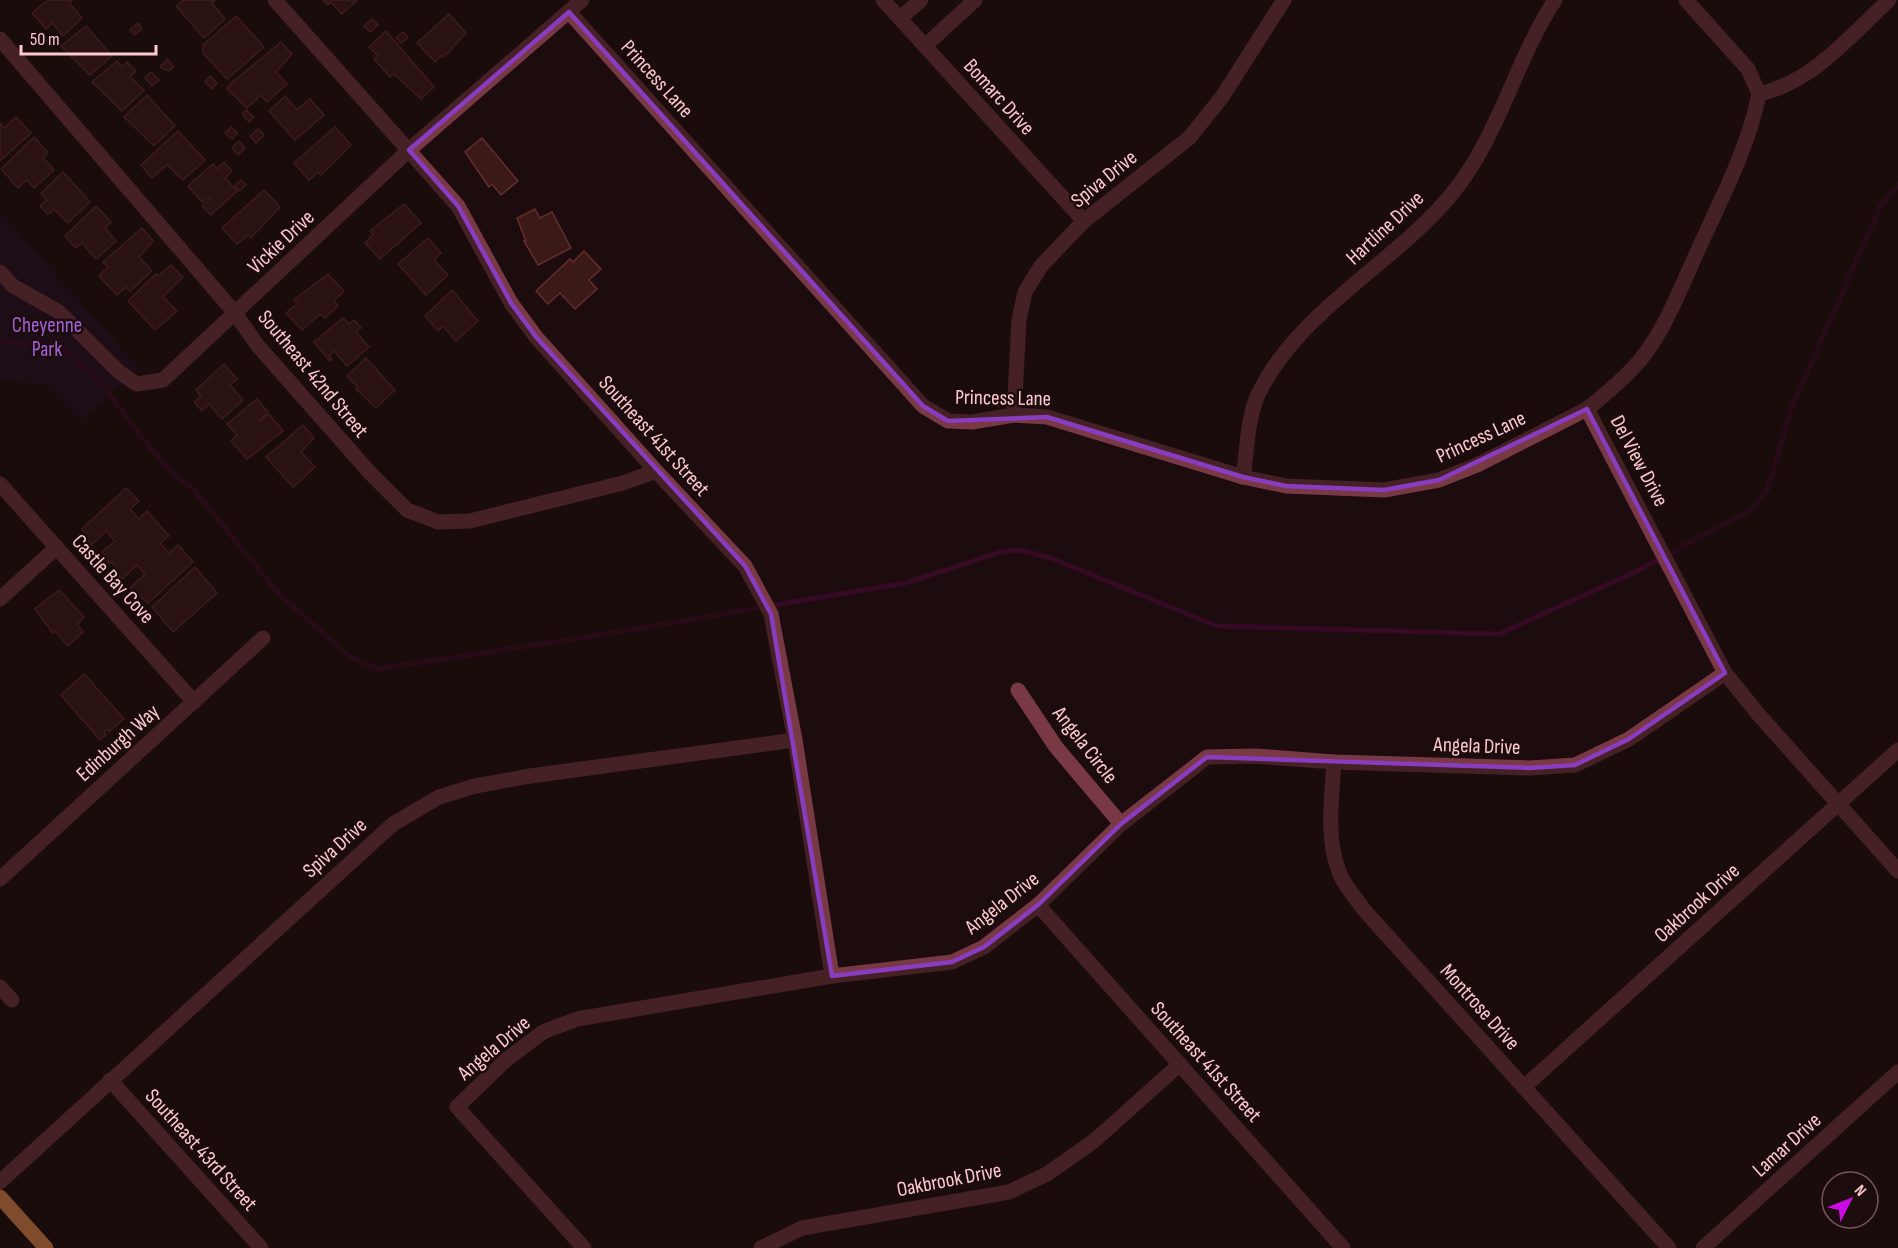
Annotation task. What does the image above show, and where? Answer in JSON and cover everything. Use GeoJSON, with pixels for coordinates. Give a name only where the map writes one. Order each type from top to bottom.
{"type":"FeatureCollection","features":[{"type":"Feature","properties":{"kind":"main road"},"geometry":{"type":"LineString","coordinates":[[0,1197],[46,1248]]}},
{"type":"Feature","properties":{"kind":"street","name":"Southeast 41st Street"},"geometry":{"type":"LineString","coordinates":[[275,0],[458,206],[511,303],[536,337],[745,566],[771,614],[795,741],[832,976]]}},
{"type":"Feature","properties":{"kind":"street","name":"Vickie Drive"},"geometry":{"type":"LineString","coordinates":[[0,272],[13,286],[59,312],[118,372],[137,384],[163,380],[409,150],[582,0]]}},
{"type":"Feature","properties":{"kind":"street","name":"Bomarc Drive"},"geometry":{"type":"LineString","coordinates":[[883,0],[1084,221]]}},
{"type":"Feature","properties":{"kind":"street"},"geometry":{"type":"LineString","coordinates":[[900,18],[921,0]]}},
{"type":"Feature","properties":{"kind":"street"},"geometry":{"type":"LineString","coordinates":[[925,46],[975,0]]}},
{"type":"Feature","properties":{"kind":"street","name":"Spiva Drive"},"geometry":{"type":"LineString","coordinates":[[1014,415],[1019,320],[1025,292],[1041,266],[1084,221],[1189,138],[1222,97],[1284,0]]}},
{"type":"Feature","properties":{"kind":"street","name":"Hartline Drive"},"geometry":{"type":"LineString","coordinates":[[1243,477],[1257,399],[1275,365],[1312,323],[1451,195],[1482,147],[1538,26],[1555,0]]}},
{"type":"Feature","properties":{"kind":"street"},"geometry":{"type":"LineString","coordinates":[[1686,0],[1748,69],[1759,94],[1779,89],[1806,76],[1889,0]]}},
{"type":"Feature","properties":{"kind":"street","name":"Princess Lane"},"geometry":{"type":"LineString","coordinates":[[569,12],[923,406],[948,421],[972,422],[1014,415],[1047,417],[1243,477],[1286,486],[1384,490],[1439,480],[1477,465],[1587,408]]}},
{"type":"Feature","properties":{"kind":"street","name":"Southeast 42nd Street"},"geometry":{"type":"LineString","coordinates":[[0,39],[235,313],[258,346],[407,510],[438,522],[470,521],[623,483],[656,471]]}},
{"type":"Feature","properties":{"kind":"street","name":"Del View Drive"},"geometry":{"type":"LineString","coordinates":[[1759,94],[1753,124],[1733,175],[1670,312],[1642,358],[1612,390],[1587,408],[1725,673],[1837,804],[1898,870]]}},
{"type":"Feature","properties":{"kind":"street","name":"Castle Bay Cove"},"geometry":{"type":"LineString","coordinates":[[0,484],[194,702]]}},
{"type":"Feature","properties":{"kind":"street"},"geometry":{"type":"LineString","coordinates":[[0,598],[57,548]]}},
{"type":"Feature","properties":{"kind":"street","name":"Edinburgh Way"},"geometry":{"type":"LineString","coordinates":[[0,879],[263,638]]}},
{"type":"Feature","properties":{"kind":"street","name":"Angela Drive"},"geometry":{"type":"LineString","coordinates":[[584,1248],[457,1107],[506,1060],[543,1032],[577,1019],[832,976],[952,962],[984,947],[1038,905],[1122,824],[1207,758],[1255,756],[1334,762],[1530,768],[1575,765],[1629,739],[1725,673]]}},
{"type":"Feature","properties":{"kind":"street","name":"Angela Circle"},"geometry":{"type":"LineString","coordinates":[[1018,690],[1056,747],[1122,824]]}},
{"type":"Feature","properties":{"kind":"street","name":"Spiva Drive"},"geometry":{"type":"LineString","coordinates":[[0,1182],[393,824],[439,797],[475,786],[530,776],[795,741]]}},
{"type":"Feature","properties":{"kind":"street","name":"Oakbrook Drive"},"geometry":{"type":"LineString","coordinates":[[1524,1087],[1898,750]]}},
{"type":"Feature","properties":{"kind":"street","name":"Montrose Drive"},"geometry":{"type":"LineString","coordinates":[[1334,762],[1331,815],[1334,850],[1338,869],[1347,887],[1365,912],[1669,1248]]}},
{"type":"Feature","properties":{"kind":"street","name":"Southeast 41st Street"},"geometry":{"type":"LineString","coordinates":[[1038,905],[1343,1248]]}},
{"type":"Feature","properties":{"kind":"street"},"geometry":{"type":"LineString","coordinates":[[0,987],[12,1000]]}},
{"type":"Feature","properties":{"kind":"street","name":"Oakbrook Drive"},"geometry":{"type":"LineString","coordinates":[[761,1248],[802,1228],[1009,1192],[1047,1174],[1094,1141],[1180,1064]]}},
{"type":"Feature","properties":{"kind":"street","name":"Lamar Drive"},"geometry":{"type":"LineString","coordinates":[[1703,1248],[1898,1072]]}},
{"type":"Feature","properties":{"kind":"street","name":"Southeast 43rd Street"},"geometry":{"type":"LineString","coordinates":[[110,1080],[261,1248]]}},
{"type":"Feature","properties":{"kind":"highlighted area"},"geometry":{"type":"Polygon","coordinates":[[[569,12],[923,406],[948,421],[1047,417],[1243,477],[1286,486],[1384,490],[1439,480],[1587,409],[1725,673],[1629,739],[1575,765],[1530,768],[1207,757],[1121,824],[1038,905],[984,947],[952,962],[832,976],[771,614],[745,566],[536,337],[511,303],[458,206],[409,150],[569,12]]]}},
{"type":"Feature","properties":{"kind":"green space","name":"Cheyenne Park"},"geometry":{"type":"Polygon","coordinates":[[[0,212],[139,368],[80,421],[47,385],[0,380],[0,212]]]}},
{"type":"Feature","properties":{"kind":"building"},"geometry":{"type":"Polygon","coordinates":[[[48,0],[72,0],[69,3],[82,18],[63,36],[52,23],[46,29],[32,13],[48,0]]]}},
{"type":"Feature","properties":{"kind":"building"},"geometry":{"type":"Polygon","coordinates":[[[184,0],[215,0],[212,3],[225,19],[204,38],[176,6],[184,0]]]}},
{"type":"Feature","properties":{"kind":"building"},"geometry":{"type":"Polygon","coordinates":[[[323,0],[357,0],[342,14],[331,2],[328,5],[323,0]]]}},
{"type":"Feature","properties":{"kind":"building"},"geometry":{"type":"Polygon","coordinates":[[[449,14],[466,33],[444,57],[442,55],[435,62],[417,43],[449,14]]]}},
{"type":"Feature","properties":{"kind":"building"},"geometry":{"type":"Polygon","coordinates":[[[236,16],[264,47],[227,79],[203,53],[203,45],[236,16]]]}},
{"type":"Feature","properties":{"kind":"building"},"geometry":{"type":"Polygon","coordinates":[[[372,19],[378,25],[370,32],[364,26],[372,19]]]}},
{"type":"Feature","properties":{"kind":"building"},"geometry":{"type":"Polygon","coordinates":[[[138,23],[142,29],[134,35],[130,30],[138,23]]]}},
{"type":"Feature","properties":{"kind":"building"},"geometry":{"type":"Polygon","coordinates":[[[86,26],[112,56],[90,75],[61,46],[86,26]]]}},
{"type":"Feature","properties":{"kind":"building"},"geometry":{"type":"Polygon","coordinates":[[[386,31],[434,87],[421,99],[394,74],[390,77],[374,59],[378,56],[369,47],[386,31]]]}},
{"type":"Feature","properties":{"kind":"building"},"geometry":{"type":"Polygon","coordinates":[[[403,32],[408,37],[401,43],[396,38],[403,32]]]}},
{"type":"Feature","properties":{"kind":"building"},"geometry":{"type":"Polygon","coordinates":[[[281,42],[292,54],[276,72],[287,84],[267,102],[261,95],[247,108],[227,89],[228,86],[281,42]]]}},
{"type":"Feature","properties":{"kind":"building"},"geometry":{"type":"Polygon","coordinates":[[[167,59],[174,67],[169,71],[160,67],[167,59]]]}},
{"type":"Feature","properties":{"kind":"building"},"geometry":{"type":"Polygon","coordinates":[[[117,61],[122,67],[127,62],[136,71],[130,77],[144,90],[122,111],[92,82],[117,61]]]}},
{"type":"Feature","properties":{"kind":"building"},"geometry":{"type":"Polygon","coordinates":[[[151,72],[159,80],[152,86],[145,78],[151,72]]]}},
{"type":"Feature","properties":{"kind":"building"},"geometry":{"type":"Polygon","coordinates":[[[210,76],[217,83],[212,89],[205,82],[210,76]]]}},
{"type":"Feature","properties":{"kind":"building"},"geometry":{"type":"Polygon","coordinates":[[[147,95],[175,126],[154,146],[124,117],[147,95]]]}},
{"type":"Feature","properties":{"kind":"building"},"geometry":{"type":"Polygon","coordinates":[[[285,96],[297,110],[310,99],[324,115],[295,140],[269,111],[285,96]]]}},
{"type":"Feature","properties":{"kind":"building"},"geometry":{"type":"Polygon","coordinates":[[[246,110],[254,117],[249,122],[242,114],[246,110]]]}},
{"type":"Feature","properties":{"kind":"building"},"geometry":{"type":"Polygon","coordinates":[[[16,117],[31,133],[0,161],[0,123],[4,128],[16,117]]]}},
{"type":"Feature","properties":{"kind":"building"},"geometry":{"type":"Polygon","coordinates":[[[231,127],[237,133],[232,139],[225,133],[231,127]]]}},
{"type":"Feature","properties":{"kind":"building"},"geometry":{"type":"Polygon","coordinates":[[[335,127],[351,145],[321,175],[318,172],[309,180],[294,163],[335,127]]]}},
{"type":"Feature","properties":{"kind":"building"},"geometry":{"type":"Polygon","coordinates":[[[258,129],[264,135],[256,143],[250,136],[258,129]]]}},
{"type":"Feature","properties":{"kind":"building"},"geometry":{"type":"Polygon","coordinates":[[[178,131],[205,160],[183,180],[167,165],[152,178],[141,165],[178,131]]]}},
{"type":"Feature","properties":{"kind":"building"},"geometry":{"type":"Polygon","coordinates":[[[34,137],[48,153],[43,158],[54,170],[34,188],[27,180],[18,188],[1,169],[34,137]]]}},
{"type":"Feature","properties":{"kind":"building"},"geometry":{"type":"Polygon","coordinates":[[[482,138],[518,181],[501,195],[492,184],[489,187],[465,152],[482,138]]]}},
{"type":"Feature","properties":{"kind":"building"},"geometry":{"type":"Polygon","coordinates":[[[239,141],[245,148],[238,155],[232,148],[239,141]]]}},
{"type":"Feature","properties":{"kind":"building"},"geometry":{"type":"Polygon","coordinates":[[[224,162],[232,171],[225,178],[237,191],[211,215],[202,206],[210,199],[208,197],[202,202],[188,186],[213,164],[217,169],[224,162]]]}},
{"type":"Feature","properties":{"kind":"building"},"geometry":{"type":"Polygon","coordinates":[[[63,172],[90,202],[68,223],[54,209],[48,214],[40,206],[47,200],[41,193],[63,172]]]}},
{"type":"Feature","properties":{"kind":"building"},"geometry":{"type":"Polygon","coordinates":[[[241,180],[246,185],[239,191],[234,186],[241,180]]]}},
{"type":"Feature","properties":{"kind":"building"},"geometry":{"type":"Polygon","coordinates":[[[264,190],[280,207],[251,238],[248,235],[237,244],[222,228],[264,190]]]}},
{"type":"Feature","properties":{"kind":"building"},"geometry":{"type":"Polygon","coordinates":[[[404,204],[421,223],[380,259],[365,243],[373,234],[370,231],[404,204]]]}},
{"type":"Feature","properties":{"kind":"building"},"geometry":{"type":"Polygon","coordinates":[[[96,206],[111,222],[105,228],[116,241],[96,259],[82,243],[76,248],[65,236],[96,206]]]}},
{"type":"Feature","properties":{"kind":"building"},"geometry":{"type":"Polygon","coordinates":[[[535,209],[540,218],[552,212],[571,248],[538,265],[524,241],[526,241],[517,218],[535,209]]]}},
{"type":"Feature","properties":{"kind":"building"},"geometry":{"type":"Polygon","coordinates":[[[142,228],[153,241],[139,257],[152,271],[130,291],[126,287],[117,295],[99,276],[108,267],[103,262],[142,228]]]}},
{"type":"Feature","properties":{"kind":"building"},"geometry":{"type":"Polygon","coordinates":[[[428,238],[441,253],[434,260],[448,275],[426,295],[398,264],[428,238]]]}},
{"type":"Feature","properties":{"kind":"building"},"geometry":{"type":"Polygon","coordinates":[[[584,251],[601,269],[589,280],[597,289],[575,309],[560,293],[548,304],[536,291],[570,259],[573,262],[584,251]]]}},
{"type":"Feature","properties":{"kind":"building"},"geometry":{"type":"Polygon","coordinates":[[[171,265],[183,277],[163,297],[177,311],[155,330],[128,301],[156,274],[158,276],[171,265]]]}},
{"type":"Feature","properties":{"kind":"building"},"geometry":{"type":"Polygon","coordinates":[[[328,274],[344,291],[334,301],[338,306],[325,318],[320,314],[302,330],[286,313],[297,304],[294,300],[328,274]]]}},
{"type":"Feature","properties":{"kind":"building"},"geometry":{"type":"Polygon","coordinates":[[[452,290],[478,321],[456,341],[443,326],[438,331],[425,316],[452,290]]]}},
{"type":"Feature","properties":{"kind":"building"},"geometry":{"type":"Polygon","coordinates":[[[343,318],[349,324],[354,320],[361,328],[356,332],[369,347],[347,366],[334,351],[329,356],[332,359],[330,361],[314,342],[343,318]]]}},
{"type":"Feature","properties":{"kind":"building"},"geometry":{"type":"Polygon","coordinates":[[[366,358],[395,390],[376,408],[356,389],[358,387],[347,376],[366,358]]]}},
{"type":"Feature","properties":{"kind":"building"},"geometry":{"type":"Polygon","coordinates":[[[224,364],[237,379],[230,385],[243,400],[222,419],[209,404],[202,411],[194,402],[201,396],[196,390],[224,364]]]}},
{"type":"Feature","properties":{"kind":"building"},"geometry":{"type":"Polygon","coordinates":[[[257,399],[268,412],[259,422],[269,414],[283,431],[247,459],[231,441],[237,435],[227,424],[257,399]]]}},
{"type":"Feature","properties":{"kind":"building"},"geometry":{"type":"Polygon","coordinates":[[[303,425],[314,438],[301,452],[315,467],[293,487],[266,457],[303,425]]]}},
{"type":"Feature","properties":{"kind":"building"},"geometry":{"type":"Polygon","coordinates":[[[126,488],[139,501],[130,509],[139,519],[147,511],[169,536],[160,543],[169,553],[178,545],[193,562],[148,603],[130,588],[145,574],[137,565],[122,579],[115,571],[117,569],[112,562],[110,564],[102,552],[115,541],[106,531],[91,545],[82,529],[126,488]]]}},
{"type":"Feature","properties":{"kind":"building"},"geometry":{"type":"Polygon","coordinates":[[[195,567],[217,593],[173,632],[152,607],[195,567]]]}},
{"type":"Feature","properties":{"kind":"building"},"geometry":{"type":"Polygon","coordinates":[[[59,590],[84,617],[77,624],[83,632],[68,646],[55,631],[53,633],[35,609],[59,590]]]}},
{"type":"Feature","properties":{"kind":"building"},"geometry":{"type":"Polygon","coordinates":[[[84,674],[124,719],[109,732],[107,729],[104,732],[106,734],[100,740],[61,695],[84,674]]]}},
{"type":"Feature","properties":{"kind":"waterway"},"geometry":{"type":"LineString","coordinates":[[0,340],[66,351],[100,381],[139,434],[173,474],[193,489],[279,594],[349,656],[378,669],[612,633],[905,583],[1001,552],[1021,550],[1053,559],[1217,626],[1499,634],[1633,573],[1749,511],[1768,489],[1791,409],[1881,205],[1898,185]]}}]}
